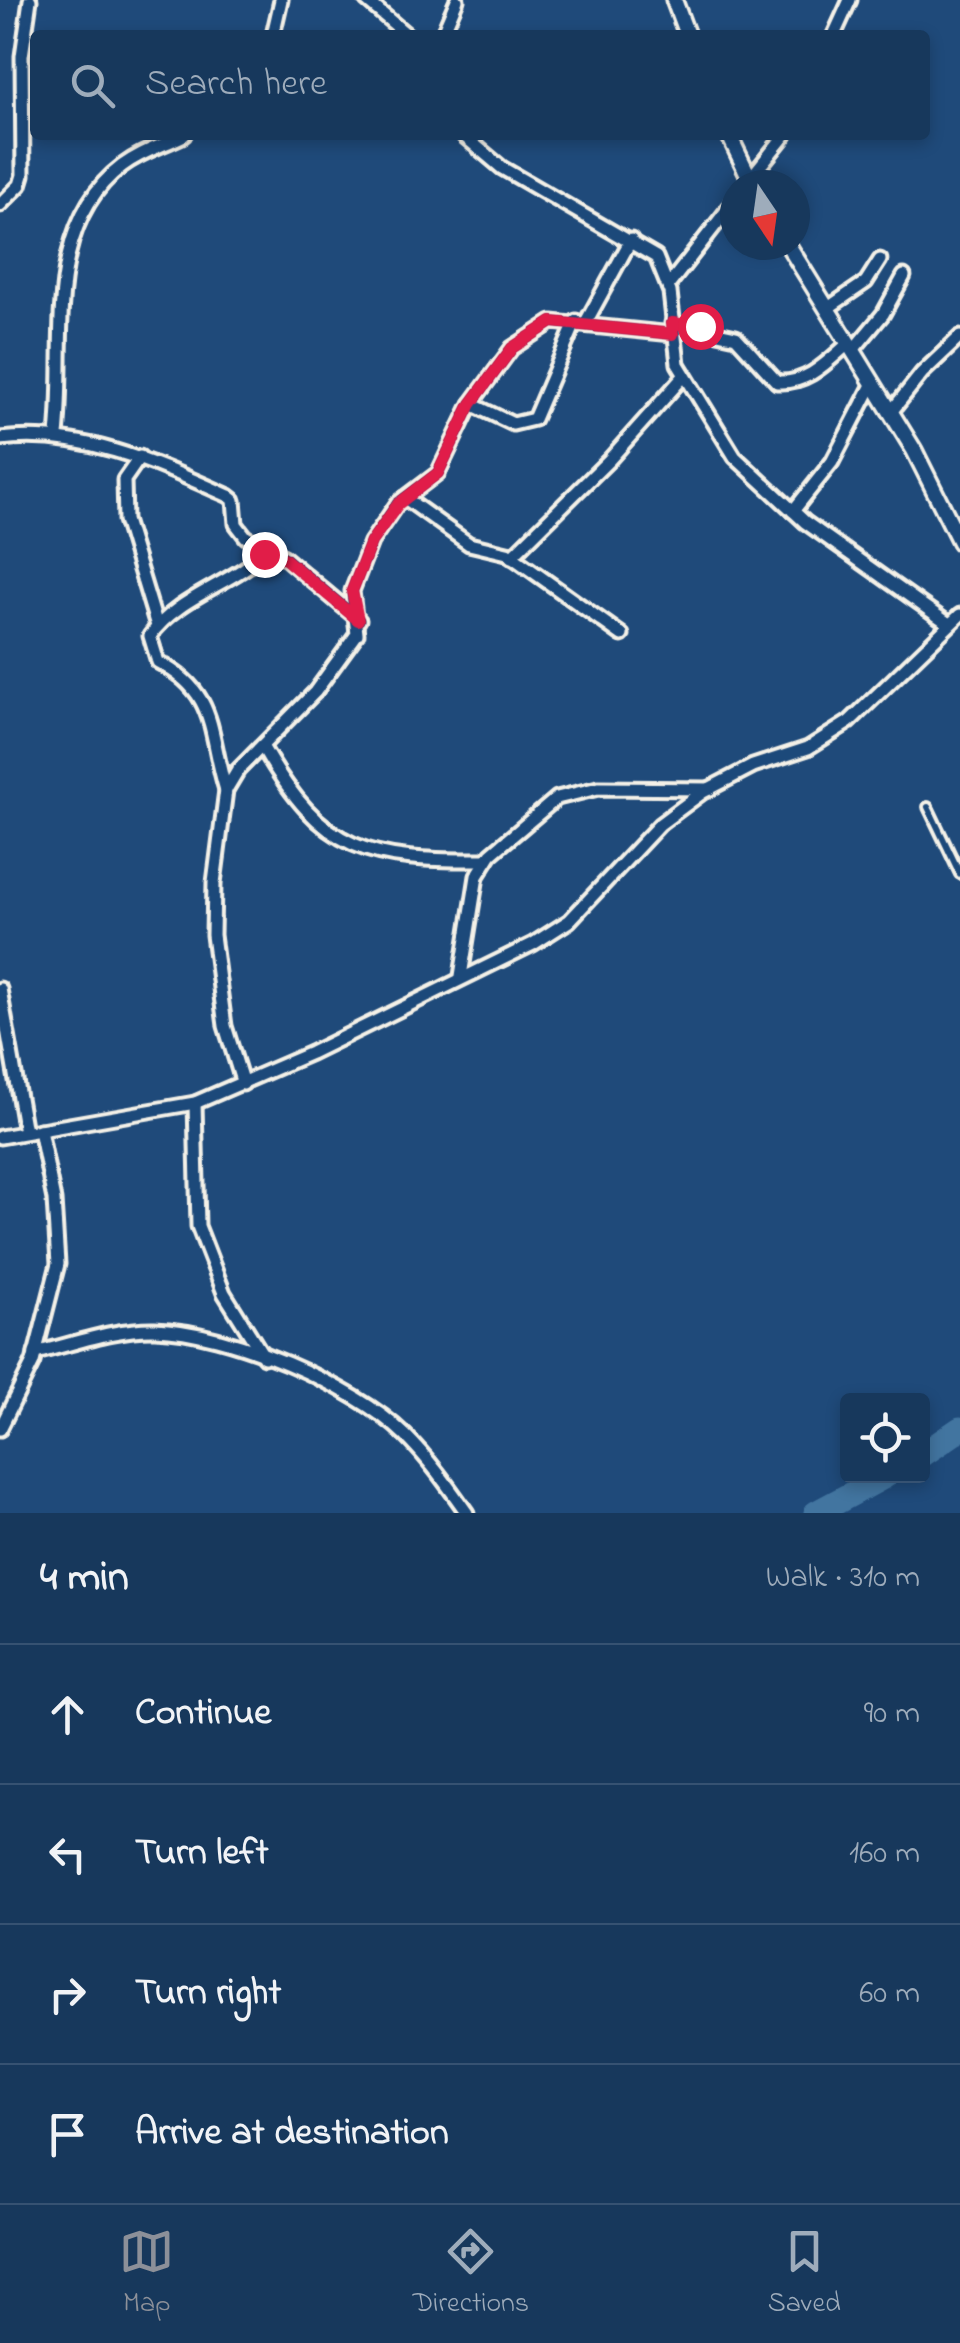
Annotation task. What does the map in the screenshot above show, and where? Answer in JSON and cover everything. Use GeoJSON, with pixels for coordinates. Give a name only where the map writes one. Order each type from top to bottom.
{"type":"FeatureCollection","features":[{"type":"Feature","properties":{"kind":"street"},"geometry":{"type":"LineString","coordinates":[[0,205],[20,186],[23,175],[22,56],[30,0]]}},
{"type":"Feature","properties":{"kind":"street"},"geometry":{"type":"LineString","coordinates":[[274,30],[280,0]]}},
{"type":"Feature","properties":{"kind":"street"},"geometry":{"type":"LineString","coordinates":[[366,0],[401,30]]}},
{"type":"Feature","properties":{"kind":"street"},"geometry":{"type":"LineString","coordinates":[[444,30],[458,0]]}},
{"type":"Feature","properties":{"kind":"street"},"geometry":{"type":"LineString","coordinates":[[674,0],[685,30]]}},
{"type":"Feature","properties":{"kind":"street"},"geometry":{"type":"LineString","coordinates":[[836,30],[850,0]]}},
{"type":"Feature","properties":{"kind":"street"},"geometry":{"type":"LineString","coordinates":[[57,435],[63,284],[74,230],[88,202],[118,169],[152,146],[169,140]]}},
{"type":"Feature","properties":{"kind":"street"},"geometry":{"type":"LineString","coordinates":[[469,140],[502,168],[656,257],[668,286],[672,328],[684,376],[735,458],[793,511],[949,624]]}},
{"type":"Feature","properties":{"kind":"street"},"geometry":{"type":"LineString","coordinates":[[732,140],[744,170]]}},
{"type":"Feature","properties":{"kind":"street"},"geometry":{"type":"LineString","coordinates":[[759,170],[782,140]]}},
{"type":"Feature","properties":{"kind":"street"},"geometry":{"type":"LineString","coordinates":[[668,286],[720,219]]}},
{"type":"Feature","properties":{"kind":"street"},"geometry":{"type":"LineString","coordinates":[[471,404],[514,424],[534,419],[580,322],[632,240]]}},
{"type":"Feature","properties":{"kind":"street"},"geometry":{"type":"LineString","coordinates":[[798,260],[955,521],[960,542]]}},
{"type":"Feature","properties":{"kind":"street"},"geometry":{"type":"LineString","coordinates":[[828,308],[866,282],[880,260]]}},
{"type":"Feature","properties":{"kind":"street"},"geometry":{"type":"LineString","coordinates":[[226,790],[238,770],[325,679],[357,634],[352,591],[366,552],[385,518],[438,473],[491,372],[543,323],[672,328],[736,337],[778,382],[792,383],[850,346],[883,314],[904,276]]}},
{"type":"Feature","properties":{"kind":"street"},"geometry":{"type":"LineString","coordinates":[[891,412],[948,345],[960,337]]}},
{"type":"Feature","properties":{"kind":"street"},"geometry":{"type":"LineString","coordinates":[[511,557],[608,460],[684,376]]}},
{"type":"Feature","properties":{"kind":"street"},"geometry":{"type":"LineString","coordinates":[[793,511],[818,482],[848,435],[873,383]]}},
{"type":"Feature","properties":{"kind":"street"},"geometry":{"type":"LineString","coordinates":[[0,438],[57,435],[140,458],[228,496],[234,500],[240,531],[284,558],[358,620]]}},
{"type":"Feature","properties":{"kind":"street"},"geometry":{"type":"LineString","coordinates":[[140,458],[124,480],[125,520],[157,626]]}},
{"type":"Feature","properties":{"kind":"street"},"geometry":{"type":"LineString","coordinates":[[405,498],[469,544],[496,548],[511,557],[622,635]]}},
{"type":"Feature","properties":{"kind":"street"},"geometry":{"type":"LineString","coordinates":[[243,1084],[225,1026],[214,935],[214,883],[226,790],[203,699],[196,686],[154,656],[150,636],[173,612],[232,579],[268,550]]}},
{"type":"Feature","properties":{"kind":"street"},"geometry":{"type":"LineString","coordinates":[[0,1137],[196,1103],[533,944],[568,921],[660,824],[710,788],[752,766],[808,748],[849,722],[960,614]]}},
{"type":"Feature","properties":{"kind":"street"},"geometry":{"type":"LineString","coordinates":[[262,746],[296,800],[338,840],[355,848],[434,861],[487,860]]}},
{"type":"Feature","properties":{"kind":"street"},"geometry":{"type":"LineString","coordinates":[[461,976],[472,896],[487,860],[556,798],[572,792],[653,786],[710,788]]}},
{"type":"Feature","properties":{"kind":"street"},"geometry":{"type":"LineString","coordinates":[[0,989],[25,1132]]}},
{"type":"Feature","properties":{"kind":"street"},"geometry":{"type":"LineString","coordinates":[[196,1103],[198,1226],[224,1293],[264,1357]]}},
{"type":"Feature","properties":{"kind":"street"},"geometry":{"type":"LineString","coordinates":[[0,1429],[18,1400],[35,1353],[58,1264],[54,1200],[40,1130]]}},
{"type":"Feature","properties":{"kind":"street"},"geometry":{"type":"LineString","coordinates":[[35,1353],[109,1334],[152,1329],[191,1333],[264,1357],[345,1393],[403,1433],[467,1513]]}},
{"type":"Feature","properties":{"kind":"lane"},"geometry":{"type":"LineString","coordinates":[[928,807],[960,874]]}},
{"type":"Feature","properties":{"kind":"waterway"},"geometry":{"type":"LineString","coordinates":[[930,1450],[960,1429]]}},
{"type":"Feature","properties":{"kind":"waterway"},"geometry":{"type":"LineString","coordinates":[[816,1513],[872,1483]]}},
{"type":"Feature","properties":{"kind":"route"},"geometry":{"type":"LineString","coordinates":[[264,554],[268,550],[276,552],[358,620],[352,591],[385,518],[438,473],[458,427],[491,372],[522,339],[543,323],[552,322],[586,322],[673,334],[672,323],[700,326]]}}]}
